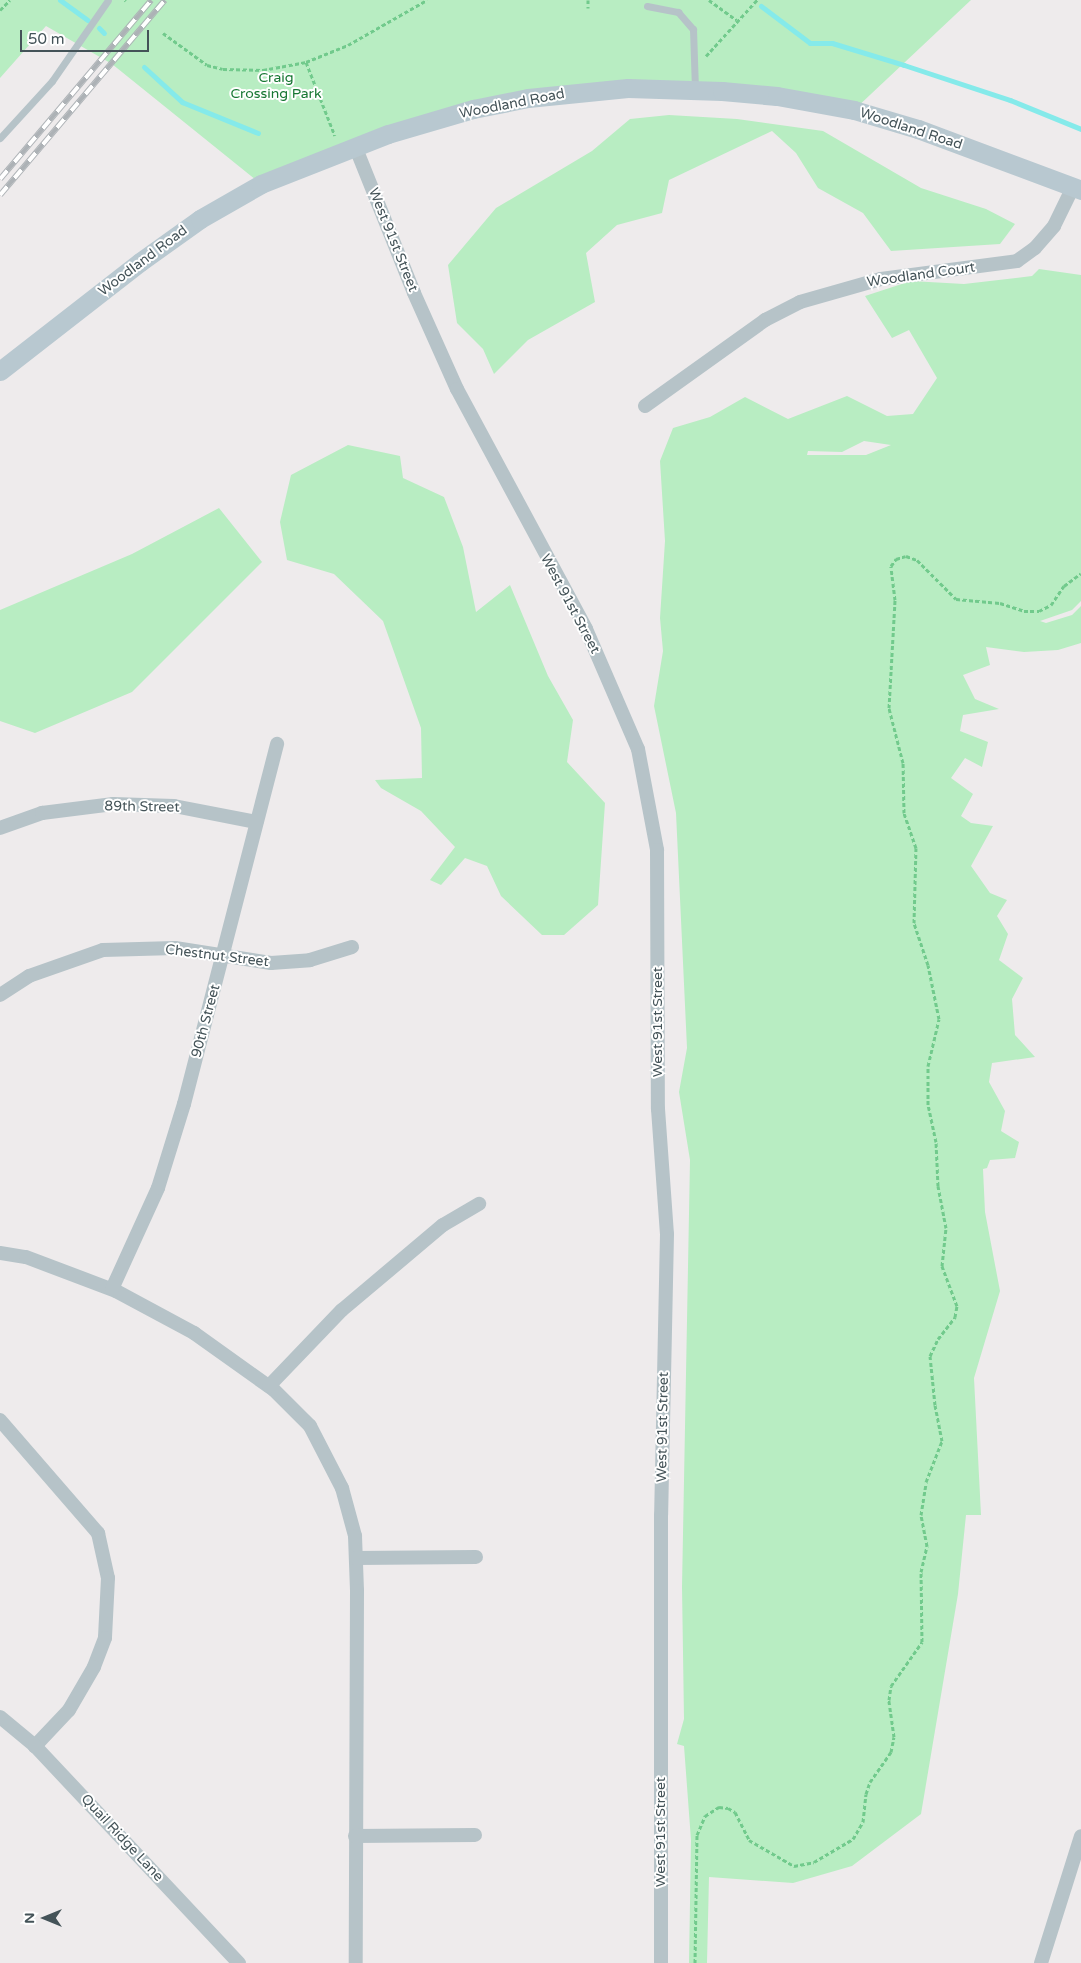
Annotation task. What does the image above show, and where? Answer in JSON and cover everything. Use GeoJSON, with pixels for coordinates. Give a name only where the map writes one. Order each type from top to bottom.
{"type":"FeatureCollection","features":[{"type":"Feature","properties":{"kind":"main road","name":"Woodland Road"},"geometry":{"type":"LineString","coordinates":[[0,371],[200,219],[261,184],[356,146],[473,109],[528,98],[628,88],[695,90],[777,96],[854,110],[918,129],[1077,189]]}},
{"type":"Feature","properties":{"kind":"street","name":"West 91st Street"},"geometry":{"type":"LineString","coordinates":[[356,146],[414,293],[457,389],[586,629],[634,740],[657,850],[658,1109],[667,1234],[661,1515],[661,1963]]}},
{"type":"Feature","properties":{"kind":"street","name":"Woodland Court"},"geometry":{"type":"LineString","coordinates":[[646,406],[757,325],[800,302],[881,279],[1017,261],[1036,248],[1054,226],[1077,189]]}},
{"type":"Feature","properties":{"kind":"street","name":"90th Street"},"geometry":{"type":"LineString","coordinates":[[112,1289],[158,1188],[223,957],[256,822],[278,744]]}},
{"type":"Feature","properties":{"kind":"street","name":"89th Street"},"geometry":{"type":"LineString","coordinates":[[0,828],[42,813],[114,804],[174,806],[256,822]]}},
{"type":"Feature","properties":{"kind":"street","name":"Chestnut Street"},"geometry":{"type":"LineString","coordinates":[[0,995],[29,976],[103,950],[175,948],[271,963],[300,961],[352,947]]}},
{"type":"Feature","properties":{"kind":"street"},"geometry":{"type":"LineString","coordinates":[[269,1386],[342,1310],[443,1225],[479,1204]]}},
{"type":"Feature","properties":{"kind":"street"},"geometry":{"type":"LineString","coordinates":[[0,1253],[26,1257],[112,1289],[194,1333],[269,1386],[310,1426],[342,1488],[355,1536],[356,1558],[356,1963]]}},
{"type":"Feature","properties":{"kind":"street"},"geometry":{"type":"LineString","coordinates":[[0,1420],[98,1533],[108,1578],[105,1638],[83,1689],[69,1710],[35,1746]]}},
{"type":"Feature","properties":{"kind":"street"},"geometry":{"type":"LineString","coordinates":[[356,1558],[476,1557]]}},
{"type":"Feature","properties":{"kind":"street","name":"Quail Ridge Lane"},"geometry":{"type":"LineString","coordinates":[[0,1717],[35,1746],[239,1963]]}},
{"type":"Feature","properties":{"kind":"street"},"geometry":{"type":"LineString","coordinates":[[355,1836],[475,1835]]}},
{"type":"Feature","properties":{"kind":"street"},"geometry":{"type":"LineString","coordinates":[[1041,1963],[1081,1836]]}},
{"type":"Feature","properties":{"kind":"lane"},"geometry":{"type":"LineString","coordinates":[[0,138],[52,81],[108,0]]}},
{"type":"Feature","properties":{"kind":"lane"},"geometry":{"type":"LineString","coordinates":[[647,6],[678,12],[693,29],[696,60],[695,90]]}},
{"type":"Feature","properties":{"kind":"path"},"geometry":{"type":"LineString","coordinates":[[0,10],[10,0]]}},
{"type":"Feature","properties":{"kind":"path"},"geometry":{"type":"LineString","coordinates":[[163,33],[193,56],[223,69],[263,70],[306,62],[369,35],[427,0]]}},
{"type":"Feature","properties":{"kind":"path"},"geometry":{"type":"LineString","coordinates":[[588,0],[588,8]]}},
{"type":"Feature","properties":{"kind":"path"},"geometry":{"type":"LineString","coordinates":[[709,0],[737,20]]}},
{"type":"Feature","properties":{"kind":"path"},"geometry":{"type":"LineString","coordinates":[[696,60],[709,54],[737,20],[757,0]]}},
{"type":"Feature","properties":{"kind":"path"},"geometry":{"type":"LineString","coordinates":[[306,62],[335,136]]}},
{"type":"Feature","properties":{"kind":"path"},"geometry":{"type":"LineString","coordinates":[[695,1963],[697,1835],[705,1816],[719,1807],[728,1808],[735,1812],[748,1840],[794,1866],[814,1862],[853,1839],[863,1822],[866,1794],[870,1782],[891,1752],[894,1737],[889,1700],[891,1686],[922,1642],[921,1572],[927,1546],[921,1515],[926,1482],[942,1441],[935,1405],[930,1356],[938,1339],[956,1317],[958,1306],[942,1266],[946,1228],[938,1186],[936,1142],[928,1105],[928,1066],[939,1019],[928,965],[914,923],[916,848],[904,813],[903,763],[889,708],[895,600],[891,566],[896,559],[906,556],[926,567],[942,588],[956,599],[1000,603],[1024,611],[1039,611],[1051,605],[1064,586],[1081,573]]}},
{"type":"Feature","properties":{"kind":"green space","name":"Craig Crossing Park"},"geometry":{"type":"Polygon","coordinates":[[[0,0],[971,0],[854,110],[777,96],[528,98],[261,184],[112,64],[46,26],[0,78],[0,0]]]}},
{"type":"Feature","properties":{"kind":"green space"},"geometry":{"type":"Polygon","coordinates":[[[669,115],[737,119],[823,131],[921,188],[986,209],[1015,224],[1000,244],[891,251],[863,213],[818,188],[796,153],[772,131],[669,180],[662,213],[617,225],[586,253],[595,302],[528,340],[494,374],[483,349],[457,323],[448,265],[496,208],[592,151],[630,119],[669,115]]]}},
{"type":"Feature","properties":{"kind":"green space"},"geometry":{"type":"Polygon","coordinates":[[[1039,269],[1081,275],[1081,601],[1072,610],[1040,621],[1046,623],[1072,615],[1081,606],[1081,643],[1058,650],[1024,652],[986,647],[990,665],[963,675],[975,699],[999,709],[963,715],[960,731],[988,742],[982,767],[965,758],[951,778],[973,794],[961,816],[971,823],[993,826],[971,866],[990,893],[1007,900],[997,916],[1008,934],[999,960],[1023,978],[1012,999],[1015,1035],[1035,1057],[992,1063],[989,1082],[1005,1111],[1001,1131],[1019,1142],[1015,1158],[990,1160],[987,1168],[983,1169],[985,1212],[1000,1291],[974,1378],[981,1515],[966,1515],[958,1594],[921,1814],[852,1866],[793,1883],[709,1877],[707,1963],[689,1963],[691,1840],[684,1746],[677,1744],[684,1719],[682,1587],[690,1160],[679,1092],[687,1048],[676,813],[654,706],[663,651],[660,618],[665,541],[660,461],[673,428],[710,417],[745,397],[788,419],[847,396],[887,416],[913,414],[937,378],[909,330],[892,338],[865,296],[911,281],[964,284],[1032,276],[1039,269]],[[864,441],[842,452],[808,451],[807,455],[866,455],[891,445],[864,441]]]}},
{"type":"Feature","properties":{"kind":"green space"},"geometry":{"type":"Polygon","coordinates":[[[348,445],[400,456],[403,478],[444,497],[463,547],[476,612],[510,585],[548,676],[573,720],[567,762],[605,803],[598,905],[564,935],[542,935],[501,896],[487,866],[465,858],[441,885],[430,880],[455,847],[421,811],[381,788],[375,780],[422,778],[421,728],[383,621],[334,574],[287,560],[280,522],[291,475],[348,445]]]}},
{"type":"Feature","properties":{"kind":"green space"},"geometry":{"type":"Polygon","coordinates":[[[219,508],[262,562],[132,692],[35,733],[0,721],[0,610],[132,554],[219,508]]]}},
{"type":"Feature","properties":{"kind":"waterway"},"geometry":{"type":"LineString","coordinates":[[60,0],[88,20]]}},
{"type":"Feature","properties":{"kind":"waterway"},"geometry":{"type":"LineString","coordinates":[[761,6],[810,43],[832,43],[904,65],[1010,100],[1081,129]]}},
{"type":"Feature","properties":{"kind":"waterway"},"geometry":{"type":"LineString","coordinates":[[99,28],[104,33]]}},
{"type":"Feature","properties":{"kind":"waterway"},"geometry":{"type":"LineString","coordinates":[[144,67],[182,102],[258,133]]}},
{"type":"Feature","properties":{"kind":"railway"},"geometry":{"type":"LineString","coordinates":[[0,179],[151,0]]}},
{"type":"Feature","properties":{"kind":"railway"},"geometry":{"type":"LineString","coordinates":[[0,195],[165,0]]}}]}
